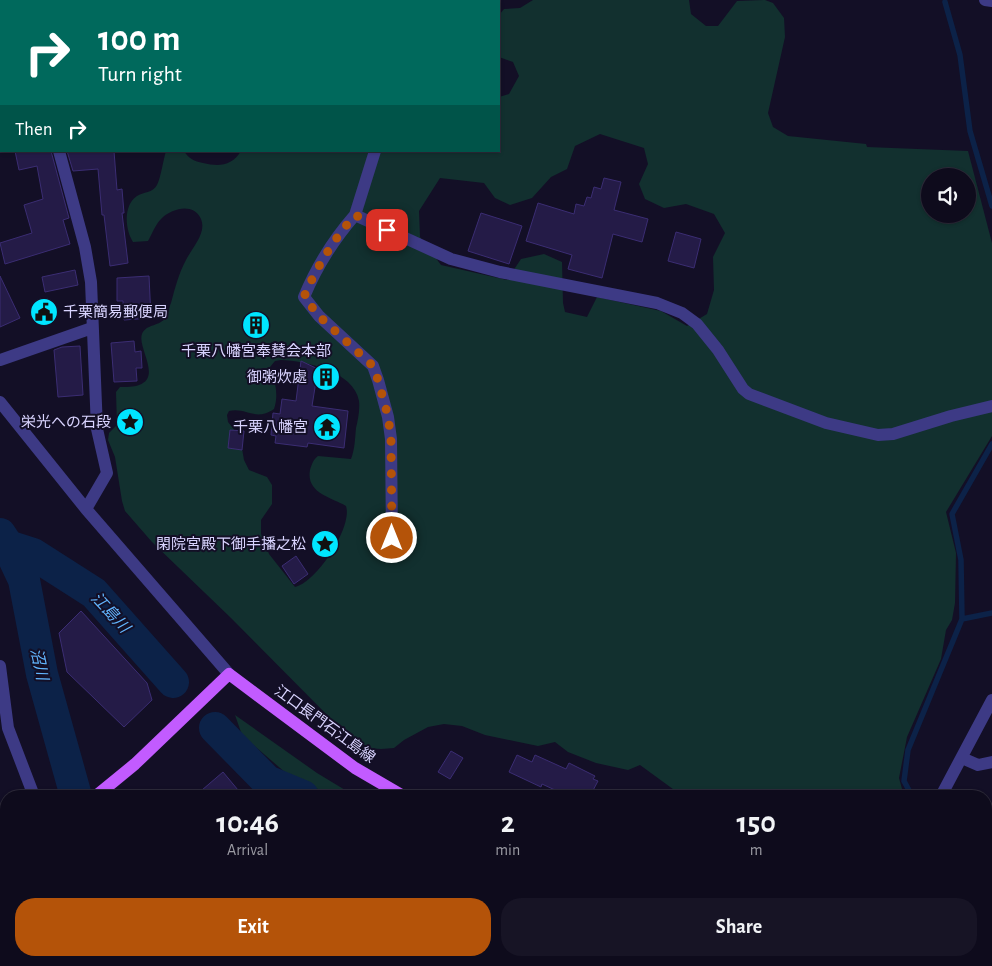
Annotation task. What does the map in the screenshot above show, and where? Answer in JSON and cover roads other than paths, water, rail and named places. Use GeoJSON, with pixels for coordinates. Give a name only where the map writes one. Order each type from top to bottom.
{"type":"FeatureCollection","features":[{"type":"Feature","properties":{"kind":"main road"},"geometry":{"type":"LineString","coordinates":[[103,790],[123,774],[229,674]]}},
{"type":"Feature","properties":{"kind":"main road","name":"江口長門石江島線"},"geometry":{"type":"LineString","coordinates":[[229,674],[355,768],[394,790]]}},
{"type":"Feature","properties":{"kind":"street"},"geometry":{"type":"LineString","coordinates":[[985,0],[992,1]]}},
{"type":"Feature","properties":{"kind":"street"},"geometry":{"type":"LineString","coordinates":[[59,152],[85,247],[91,282],[96,429],[107,473],[86,509]]}},
{"type":"Feature","properties":{"kind":"street"},"geometry":{"type":"LineString","coordinates":[[375,152],[355,215],[340,233],[304,297],[319,316],[373,366],[388,416],[391,439],[392,538]]}},
{"type":"Feature","properties":{"kind":"street"},"geometry":{"type":"LineString","coordinates":[[355,215],[451,260],[500,272],[657,303],[682,313],[697,324],[718,350],[743,389],[749,394],[826,423],[878,435],[893,434],[951,416],[992,406]]}},
{"type":"Feature","properties":{"kind":"street"},"geometry":{"type":"LineString","coordinates":[[0,360],[92,328]]}},
{"type":"Feature","properties":{"kind":"street"},"geometry":{"type":"LineString","coordinates":[[0,402],[86,509],[229,674]]}},
{"type":"Feature","properties":{"kind":"street"},"geometry":{"type":"LineString","coordinates":[[0,666],[8,728],[32,790]]}},
{"type":"Feature","properties":{"kind":"street"},"geometry":{"type":"LineString","coordinates":[[943,790],[992,700]]}},
{"type":"Feature","properties":{"kind":"street"},"geometry":{"type":"LineString","coordinates":[[962,758],[978,765],[992,762]]}},
{"type":"Feature","properties":{"kind":"waterway"},"geometry":{"type":"LineString","coordinates":[[945,2],[960,55],[970,131],[992,206]]}},
{"type":"Feature","properties":{"kind":"waterway"},"geometry":{"type":"LineString","coordinates":[[962,619],[961,560],[952,514],[992,444]]}},
{"type":"Feature","properties":{"kind":"waterway","name":"沼川"},"geometry":{"type":"LineString","coordinates":[[0,534],[8,546],[24,580],[42,674],[74,790]]}},
{"type":"Feature","properties":{"kind":"waterway","name":"江島川"},"geometry":{"type":"LineString","coordinates":[[8,546],[33,554],[94,593],[173,682]]}},
{"type":"Feature","properties":{"kind":"waterway"},"geometry":{"type":"LineString","coordinates":[[909,790],[904,781],[908,750],[962,619],[992,613]]}},
{"type":"Feature","properties":{"kind":"waterway","name":"江島川"},"geometry":{"type":"LineString","coordinates":[[215,728],[267,781],[289,790]]}},
{"type":"Feature","properties":{"kind":"place","name":"千栗簡易郵便局"},"geometry":{"type":"Point","coordinates":[44,312]}},
{"type":"Feature","properties":{"kind":"place","name":"千栗八幡宮奉賛会本部"},"geometry":{"type":"Point","coordinates":[256,325]}},
{"type":"Feature","properties":{"kind":"place","name":"御粥炊處"},"geometry":{"type":"Point","coordinates":[326,377]}},
{"type":"Feature","properties":{"kind":"place","name":"栄光への石段"},"geometry":{"type":"Point","coordinates":[130,422]}},
{"type":"Feature","properties":{"kind":"place","name":"千栗八幡宮"},"geometry":{"type":"Point","coordinates":[327,427]}},
{"type":"Feature","properties":{"kind":"place","name":"閑院宮殿下御手播之松"},"geometry":{"type":"Point","coordinates":[325,544]}}]}
